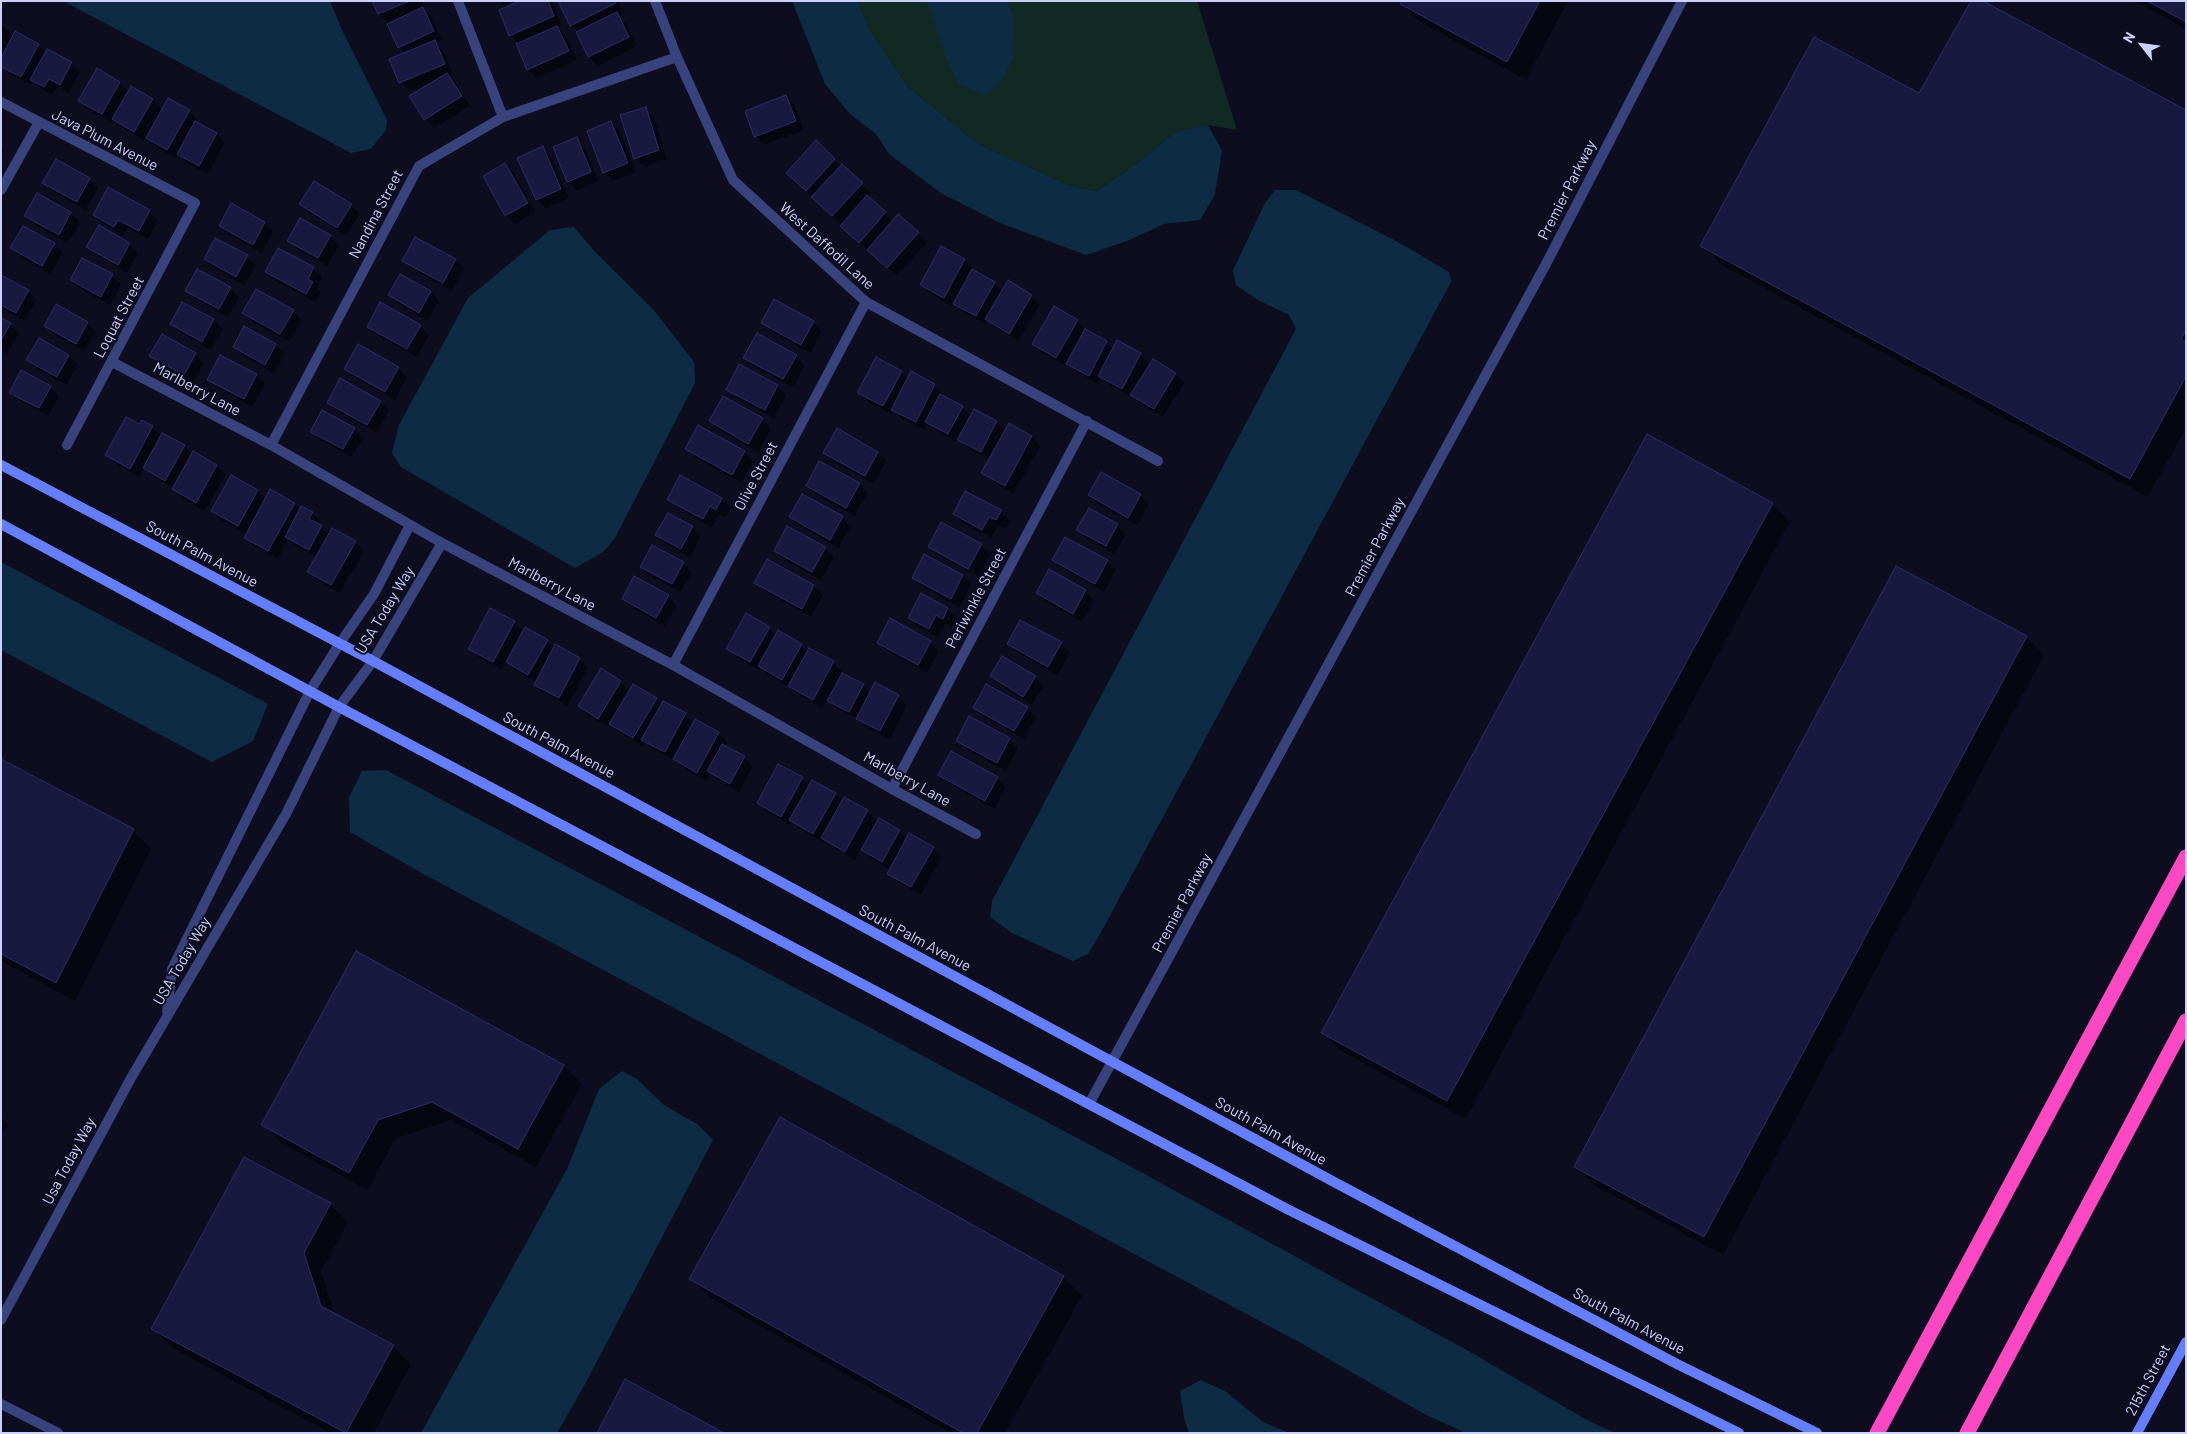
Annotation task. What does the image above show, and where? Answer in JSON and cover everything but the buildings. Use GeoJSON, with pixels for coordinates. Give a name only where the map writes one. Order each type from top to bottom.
{"type":"FeatureCollection","features":[{"type":"Feature","properties":{"kind":"highway"},"geometry":{"type":"LineString","coordinates":[[1877,1433],[2186,858]]}},
{"type":"Feature","properties":{"kind":"highway"},"geometry":{"type":"LineString","coordinates":[[1968,1431],[2186,1021]]}},
{"type":"Feature","properties":{"kind":"main road","name":"South Palm Avenue"},"geometry":{"type":"LineString","coordinates":[[1,465],[340,643],[1353,1192],[1677,1364],[1817,1433]]}},
{"type":"Feature","properties":{"kind":"main road"},"geometry":{"type":"LineString","coordinates":[[1,524],[339,707],[1295,1213],[1739,1433]]}},
{"type":"Feature","properties":{"kind":"main road","name":"215th Street"},"geometry":{"type":"LineString","coordinates":[[2137,1433],[2186,1342]]}},
{"type":"Feature","properties":{"kind":"street"},"geometry":{"type":"LineString","coordinates":[[458,1],[503,117]]}},
{"type":"Feature","properties":{"kind":"street","name":"West Daffodil Lane"},"geometry":{"type":"LineString","coordinates":[[655,1],[677,57],[733,180],[866,302],[1158,461]]}},
{"type":"Feature","properties":{"kind":"street","name":"Premier Parkway"},"geometry":{"type":"LineString","coordinates":[[1089,1104],[1546,264],[1682,1]]}},
{"type":"Feature","properties":{"kind":"street","name":"Nandina Street"},"geometry":{"type":"LineString","coordinates":[[271,445],[419,166],[503,117],[677,57]]}},
{"type":"Feature","properties":{"kind":"street","name":"Java Plum Avenue"},"geometry":{"type":"LineString","coordinates":[[1,102],[196,203]]}},
{"type":"Feature","properties":{"kind":"street"},"geometry":{"type":"LineString","coordinates":[[1,190],[39,122]]}},
{"type":"Feature","properties":{"kind":"street","name":"Loquat Street"},"geometry":{"type":"LineString","coordinates":[[67,445],[196,203]]}},
{"type":"Feature","properties":{"kind":"street","name":"Olive Street"},"geometry":{"type":"LineString","coordinates":[[673,665],[866,302]]}},
{"type":"Feature","properties":{"kind":"street","name":"Marlberry Lane"},"geometry":{"type":"LineString","coordinates":[[112,362],[271,445],[442,543],[673,665],[892,789],[976,834]]}},
{"type":"Feature","properties":{"kind":"street","name":"Periwinkle Street"},"geometry":{"type":"LineString","coordinates":[[892,789],[1087,421]]}},
{"type":"Feature","properties":{"kind":"street","name":"USA Today Way"},"geometry":{"type":"LineString","coordinates":[[166,1018],[172,968],[310,691],[374,594],[410,525]]}},
{"type":"Feature","properties":{"kind":"street","name":"USA Today Way"},"geometry":{"type":"LineString","coordinates":[[166,1018],[286,814],[339,707],[373,661],[442,543]]}},
{"type":"Feature","properties":{"kind":"street","name":"Usa Today Way"},"geometry":{"type":"LineString","coordinates":[[1,1320],[131,1078],[166,1018]]}},
{"type":"Feature","properties":{"kind":"street"},"geometry":{"type":"LineString","coordinates":[[1,1404],[58,1433]]}},
{"type":"Feature","properties":{"kind":"green space"},"geometry":{"type":"Polygon","coordinates":[[[858,1],[1197,1],[1237,130],[1208,125],[1175,132],[1140,161],[1097,191],[1068,185],[979,144],[908,87],[869,29],[858,1]]]}},
{"type":"Feature","properties":{"kind":"water"},"geometry":{"type":"Polygon","coordinates":[[[63,1],[330,1],[342,30],[387,120],[386,130],[371,149],[351,153],[63,1]]]}},
{"type":"Feature","properties":{"kind":"water"},"geometry":{"type":"Polygon","coordinates":[[[792,1],[858,1],[869,29],[908,87],[979,144],[1068,185],[1097,191],[1140,161],[1175,132],[1208,125],[1222,151],[1215,194],[1200,220],[1164,224],[1127,241],[1086,255],[1000,223],[941,193],[889,154],[876,134],[850,114],[825,84],[792,1]]]}},
{"type":"Feature","properties":{"kind":"water"},"geometry":{"type":"Polygon","coordinates":[[[927,1],[1007,1],[1014,18],[1013,59],[998,86],[984,95],[959,84],[946,58],[927,1]]]}},
{"type":"Feature","properties":{"kind":"water"},"geometry":{"type":"Polygon","coordinates":[[[1275,190],[1296,190],[1398,242],[1449,272],[1451,282],[1099,936],[1088,954],[1073,961],[1012,933],[990,917],[992,901],[1296,329],[1289,315],[1258,300],[1236,285],[1233,270],[1265,203],[1275,190]]]}},
{"type":"Feature","properties":{"kind":"water"},"geometry":{"type":"Polygon","coordinates":[[[574,227],[595,252],[653,309],[694,362],[695,383],[615,538],[603,552],[575,568],[401,467],[392,453],[399,425],[468,298],[550,230],[574,227]]]}},
{"type":"Feature","properties":{"kind":"water"},"geometry":{"type":"Polygon","coordinates":[[[1,562],[268,704],[253,741],[212,762],[1,650],[1,562]]]}},
{"type":"Feature","properties":{"kind":"water"},"geometry":{"type":"Polygon","coordinates":[[[386,770],[1126,1164],[1472,1353],[1585,1419],[1615,1433],[1466,1433],[1426,1415],[1301,1343],[418,871],[350,832],[349,797],[362,771],[386,770]]]}},
{"type":"Feature","properties":{"kind":"water"},"geometry":{"type":"Polygon","coordinates":[[[622,1071],[637,1079],[664,1105],[697,1124],[713,1140],[585,1384],[557,1433],[421,1433],[567,1169],[599,1089],[622,1071]]]}},
{"type":"Feature","properties":{"kind":"water"},"geometry":{"type":"Polygon","coordinates":[[[1201,1380],[1225,1391],[1263,1422],[1289,1433],[1189,1433],[1184,1418],[1180,1391],[1201,1380]]]}}]}
